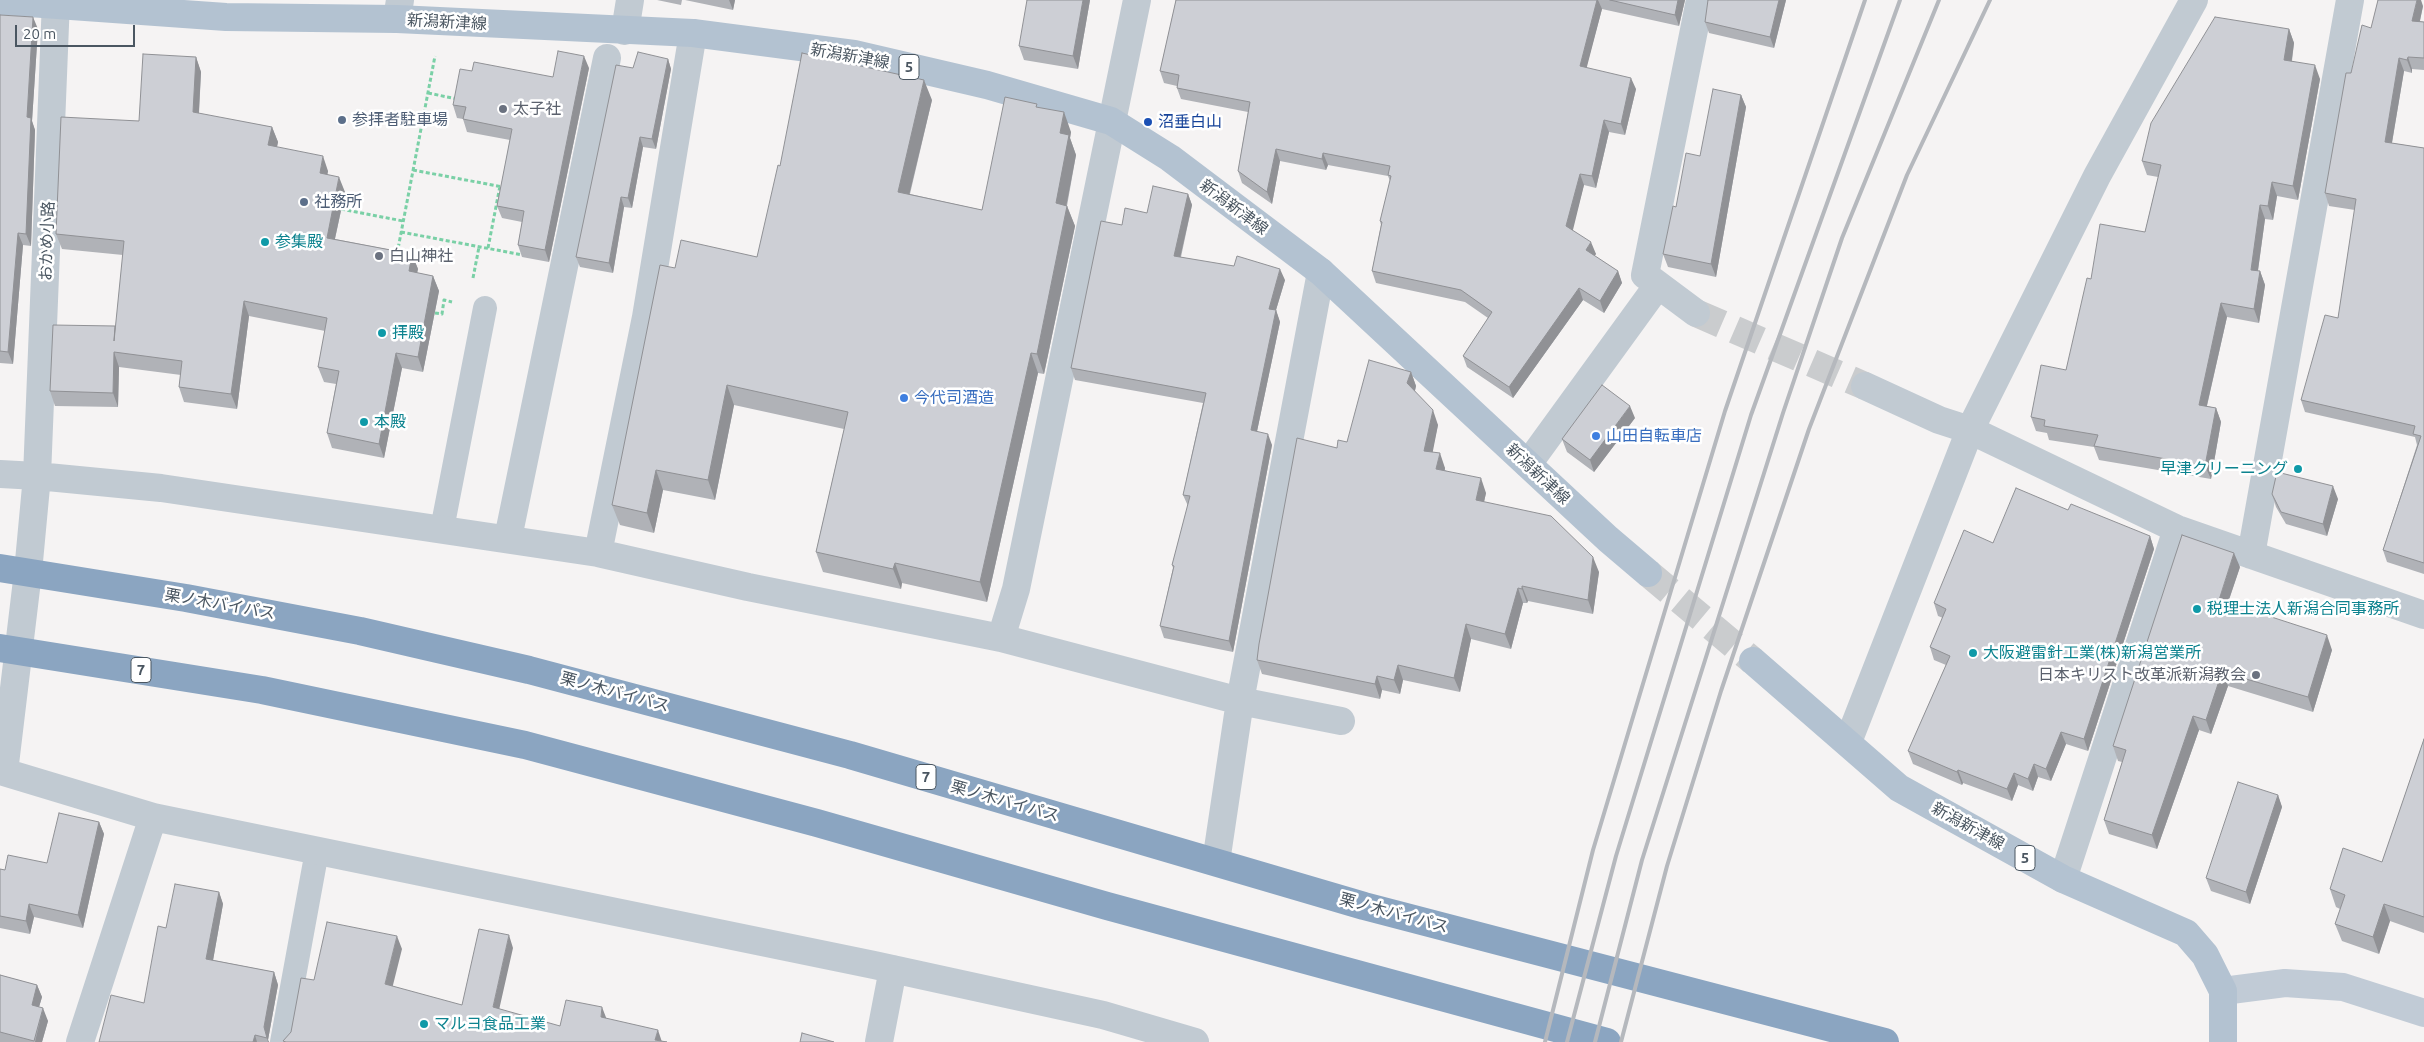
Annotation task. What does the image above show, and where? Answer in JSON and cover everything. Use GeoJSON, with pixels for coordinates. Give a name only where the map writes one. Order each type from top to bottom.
{"type":"FeatureCollection","features":[{"type":"Feature","properties":{"kind":"highway","name":"栗ノ木バイパス"},"geometry":{"type":"LineString","coordinates":[[0,568],[186,598],[360,631],[529,670],[850,755],[1364,906],[1885,1042]]}},
{"type":"Feature","properties":{"kind":"highway","name":"7"},"geometry":{"type":"LineString","coordinates":[[10,649],[262,690],[525,745],[816,823],[1107,906],[1607,1042]]}},
{"type":"Feature","properties":{"kind":"main road","name":"新潟新津線"},"geometry":{"type":"LineString","coordinates":[[0,1],[56,3],[226,18],[398,10],[442,22],[693,34],[854,54],[987,85],[1111,121],[1170,158],[1320,272],[1608,539],[1648,573]]}},
{"type":"Feature","properties":{"kind":"main road","name":"新潟新津線"},"geometry":{"type":"LineString","coordinates":[[1753,662],[1848,742],[1899,788],[2063,879],[2186,933],[2205,955],[2223,990],[2223,1042]]}},
{"type":"Feature","properties":{"kind":"street"},"geometry":{"type":"LineString","coordinates":[[625,31],[630,0]]}},
{"type":"Feature","properties":{"kind":"street"},"geometry":{"type":"LineString","coordinates":[[1001,638],[1016,590],[1137,0]]}},
{"type":"Feature","properties":{"kind":"street"},"geometry":{"type":"LineString","coordinates":[[1696,313],[1645,275],[1700,0]]}},
{"type":"Feature","properties":{"kind":"street"},"geometry":{"type":"LineString","coordinates":[[1848,742],[1970,430],[2097,176],[2194,0]]}},
{"type":"Feature","properties":{"kind":"street"},"geometry":{"type":"LineString","coordinates":[[2251,555],[2350,0]]}},
{"type":"Feature","properties":{"kind":"street","name":"おかめ小路"},"geometry":{"type":"LineString","coordinates":[[2,772],[10,649],[28,572],[38,476],[56,3]]}},
{"type":"Feature","properties":{"kind":"street"},"geometry":{"type":"LineString","coordinates":[[598,553],[646,317],[693,34]]}},
{"type":"Feature","properties":{"kind":"street"},"geometry":{"type":"LineString","coordinates":[[508,538],[607,58]]}},
{"type":"Feature","properties":{"kind":"street"},"geometry":{"type":"LineString","coordinates":[[1216,862],[1240,701],[1320,272]]}},
{"type":"Feature","properties":{"kind":"street"},"geometry":{"type":"LineString","coordinates":[[1528,464],[1658,285]]}},
{"type":"Feature","properties":{"kind":"street"},"geometry":{"type":"LineString","coordinates":[[1865,386],[1939,420],[1970,430],[2177,529],[2424,616]]}},
{"type":"Feature","properties":{"kind":"street"},"geometry":{"type":"LineString","coordinates":[[0,474],[161,488],[508,538],[598,553],[748,587],[1001,638],[1240,701],[1340,721]]}},
{"type":"Feature","properties":{"kind":"street"},"geometry":{"type":"LineString","coordinates":[[2063,879],[2177,529]]}},
{"type":"Feature","properties":{"kind":"street"},"geometry":{"type":"LineString","coordinates":[[2,772],[153,817],[893,969],[1104,1015],[1195,1042]]}},
{"type":"Feature","properties":{"kind":"street"},"geometry":{"type":"LineString","coordinates":[[80,1042],[153,817]]}},
{"type":"Feature","properties":{"kind":"street"},"geometry":{"type":"LineString","coordinates":[[879,1042],[893,969]]}},
{"type":"Feature","properties":{"kind":"street"},"geometry":{"type":"LineString","coordinates":[[2223,990],[2285,983],[2343,987],[2424,1013]]}},
{"type":"Feature","properties":{"kind":"lane"},"geometry":{"type":"LineString","coordinates":[[442,529],[485,308]]}},
{"type":"Feature","properties":{"kind":"lane"},"geometry":{"type":"LineString","coordinates":[[282,1042],[317,851]]}},
{"type":"Feature","properties":{"kind":"path"},"geometry":{"type":"LineString","coordinates":[[396,256],[442,22]]}},
{"type":"Feature","properties":{"kind":"path"},"geometry":{"type":"LineString","coordinates":[[428,93],[460,99]]}},
{"type":"Feature","properties":{"kind":"path"},"geometry":{"type":"LineString","coordinates":[[413,170],[507,188]]}},
{"type":"Feature","properties":{"kind":"path"},"geometry":{"type":"LineString","coordinates":[[488,248],[500,186]]}},
{"type":"Feature","properties":{"kind":"path"},"geometry":{"type":"LineString","coordinates":[[341,209],[403,221]]}},
{"type":"Feature","properties":{"kind":"path"},"geometry":{"type":"LineString","coordinates":[[401,232],[523,255]]}},
{"type":"Feature","properties":{"kind":"building"},"geometry":{"type":"Polygon","coordinates":[[[1027,0],[1083,0],[1073,56],[1019,46],[1027,0]]]}},
{"type":"Feature","properties":{"kind":"building"},"geometry":{"type":"Polygon","coordinates":[[[1176,0],[1597,0],[1580,66],[1631,78],[1621,124],[1604,120],[1592,176],[1580,174],[1566,226],[1591,242],[1586,250],[1618,271],[1600,301],[1579,288],[1509,387],[1463,356],[1492,312],[1461,290],[1372,271],[1382,222],[1380,221],[1391,176],[1388,175],[1390,166],[1323,153],[1322,159],[1276,149],[1267,192],[1238,171],[1250,102],[1177,88],[1179,75],[1160,71],[1176,0]]]}},
{"type":"Feature","properties":{"kind":"building"},"geometry":{"type":"Polygon","coordinates":[[[1610,0],[1678,0],[1675,15],[1610,0]]]}},
{"type":"Feature","properties":{"kind":"building"},"geometry":{"type":"Polygon","coordinates":[[[1708,0],[1779,0],[1770,37],[1705,22],[1708,0]]]}},
{"type":"Feature","properties":{"kind":"building"},"geometry":{"type":"Polygon","coordinates":[[[2378,0],[2417,0],[2412,21],[2424,22],[2424,58],[2408,57],[2407,60],[2399,58],[2385,142],[2424,148],[2424,563],[2383,550],[2421,436],[2413,434],[2415,426],[2301,400],[2325,315],[2338,318],[2356,199],[2325,193],[2346,73],[2351,73],[2362,25],[2371,28],[2378,0]]]}},
{"type":"Feature","properties":{"kind":"building"},"geometry":{"type":"Polygon","coordinates":[[[0,15],[33,17],[27,117],[31,118],[26,234],[18,233],[8,352],[0,351],[0,15]]]}},
{"type":"Feature","properties":{"kind":"building"},"geometry":{"type":"Polygon","coordinates":[[[2215,17],[2289,29],[2284,60],[2315,65],[2293,186],[2272,182],[2268,206],[2260,205],[2251,270],[2260,271],[2254,309],[2221,303],[2199,405],[2216,408],[2205,466],[2094,446],[2098,435],[2044,426],[2045,420],[2031,417],[2041,365],[2066,370],[2087,278],[2091,279],[2100,224],[2145,232],[2161,165],[2142,161],[2151,123],[2215,17]]]}},
{"type":"Feature","properties":{"kind":"building"},"geometry":{"type":"Polygon","coordinates":[[[558,51],[584,56],[545,250],[518,245],[524,211],[497,206],[512,129],[463,119],[466,107],[453,105],[460,69],[472,71],[474,62],[553,77],[558,51]]]}},
{"type":"Feature","properties":{"kind":"building"},"geometry":{"type":"Polygon","coordinates":[[[638,52],[668,59],[652,139],[640,137],[628,198],[621,197],[609,263],[576,257],[616,65],[633,68],[638,52]]]}},
{"type":"Feature","properties":{"kind":"building","name":"今代司酒造"},"geometry":{"type":"Polygon","coordinates":[[[802,53],[924,80],[898,192],[982,210],[1005,97],[1037,104],[1036,107],[1064,112],[1060,133],[1069,135],[1056,203],[1067,206],[1037,354],[1031,353],[980,582],[895,563],[893,569],[816,552],[848,412],[727,385],[708,480],[656,470],[647,513],[612,505],[660,265],[675,268],[681,240],[757,257],[778,165],[780,166],[802,53]]]}},
{"type":"Feature","properties":{"kind":"building"},"geometry":{"type":"Polygon","coordinates":[[[143,54],[196,57],[193,112],[272,127],[268,145],[323,156],[320,173],[339,177],[327,238],[412,254],[409,271],[433,276],[418,357],[396,353],[379,444],[327,433],[339,371],[318,367],[327,318],[244,301],[231,394],[179,387],[182,361],[114,352],[113,393],[50,391],[53,325],[115,326],[114,341],[124,241],[56,234],[61,117],[139,121],[143,54]]]}},
{"type":"Feature","properties":{"kind":"building"},"geometry":{"type":"Polygon","coordinates":[[[1713,89],[1741,95],[1711,264],[1663,254],[1673,206],[1676,207],[1686,153],[1700,156],[1713,89]]]}},
{"type":"Feature","properties":{"kind":"building"},"geometry":{"type":"Polygon","coordinates":[[[1153,186],[1188,194],[1174,256],[1234,266],[1237,256],[1280,269],[1269,309],[1276,310],[1251,430],[1268,434],[1229,641],[1160,626],[1174,566],[1172,565],[1190,496],[1183,495],[1206,393],[1071,368],[1101,221],[1122,225],[1125,208],[1147,213],[1153,186]]]}},
{"type":"Feature","properties":{"kind":"building"},"geometry":{"type":"Polygon","coordinates":[[[1369,360],[1411,372],[1407,383],[1433,410],[1424,451],[1440,453],[1436,469],[1481,478],[1476,500],[1551,516],[1593,557],[1588,600],[1522,586],[1522,589],[1518,588],[1505,634],[1466,624],[1454,678],[1398,665],[1394,680],[1377,676],[1375,684],[1257,660],[1297,438],[1337,448],[1338,440],[1347,442],[1369,360]]]}},
{"type":"Feature","properties":{"kind":"building"},"geometry":{"type":"Polygon","coordinates":[[[1602,385],[1630,406],[1590,460],[1562,439],[1602,385]]]}},
{"type":"Feature","properties":{"kind":"building"},"geometry":{"type":"Polygon","coordinates":[[[2277,472],[2333,486],[2323,524],[2281,512],[2272,494],[2277,472]]]}},
{"type":"Feature","properties":{"kind":"building"},"geometry":{"type":"Polygon","coordinates":[[[2016,488],[2068,510],[2071,504],[2150,536],[2084,739],[2061,732],[2046,769],[2034,764],[2028,779],[2014,773],[2007,789],[1958,770],[1957,772],[1908,751],[1950,656],[1930,647],[1946,609],[1934,603],[1964,530],[1993,543],[2016,488]]]}},
{"type":"Feature","properties":{"kind":"building"},"geometry":{"type":"Polygon","coordinates":[[[2182,535],[2234,553],[2219,600],[2327,635],[2308,697],[2222,672],[2206,720],[2193,716],[2152,835],[2104,820],[2126,750],[2113,746],[2182,535]]]}},
{"type":"Feature","properties":{"kind":"building"},"geometry":{"type":"Polygon","coordinates":[[[2424,739],[2424,917],[2384,904],[2373,937],[2335,924],[2345,895],[2330,889],[2343,848],[2382,862],[2424,739]]]}},
{"type":"Feature","properties":{"kind":"building"},"geometry":{"type":"Polygon","coordinates":[[[2238,782],[2278,795],[2246,892],[2206,878],[2238,782]]]}},
{"type":"Feature","properties":{"kind":"building"},"geometry":{"type":"Polygon","coordinates":[[[59,813],[99,822],[78,915],[29,904],[26,921],[0,916],[0,869],[5,870],[8,855],[47,863],[59,813]]]}},
{"type":"Feature","properties":{"kind":"building"},"geometry":{"type":"Polygon","coordinates":[[[175,884],[219,892],[206,959],[274,972],[264,1027],[267,1038],[255,1035],[253,1042],[99,1042],[111,995],[144,1003],[158,926],[166,928],[175,884]]]}},
{"type":"Feature","properties":{"kind":"building"},"geometry":{"type":"Polygon","coordinates":[[[327,922],[397,936],[385,984],[462,1005],[479,929],[509,935],[493,1007],[560,1026],[566,1000],[602,1007],[601,1017],[658,1030],[655,1040],[667,1042],[283,1041],[291,1032],[301,978],[314,980],[327,922]]]}},
{"type":"Feature","properties":{"kind":"building"},"geometry":{"type":"Polygon","coordinates":[[[0,975],[37,985],[32,1005],[43,1008],[34,1041],[0,1032],[0,975]]]}},
{"type":"Feature","properties":{"kind":"building"},"geometry":{"type":"Polygon","coordinates":[[[802,1033],[834,1042],[800,1042],[802,1033]]]}},
{"type":"Feature","properties":{"kind":"tunnel"},"geometry":{"type":"LineString","coordinates":[[1696,313],[1865,386]]}},
{"type":"Feature","properties":{"kind":"tunnel"},"geometry":{"type":"LineString","coordinates":[[1648,573],[1753,661]]}},
{"type":"Feature","properties":{"kind":"railway"},"geometry":{"type":"LineString","coordinates":[[1545,1042],[1593,850],[1725,411],[1865,0]]}},
{"type":"Feature","properties":{"kind":"railway"},"geometry":{"type":"LineString","coordinates":[[1567,1042],[1616,856],[1751,415],[1900,0]]}},
{"type":"Feature","properties":{"kind":"railway"},"geometry":{"type":"LineString","coordinates":[[1595,1042],[1642,860],[1783,413],[1842,238],[1939,0]]}},
{"type":"Feature","properties":{"kind":"railway"},"geometry":{"type":"LineString","coordinates":[[1621,1042],[1667,866],[1721,691],[1809,429],[1907,175],[1990,0]]}},
{"type":"Feature","properties":{"kind":"place","name":"太子社"},"geometry":{"type":"Point","coordinates":[503,109]}},
{"type":"Feature","properties":{"kind":"place","name":"参拝者駐車場"},"geometry":{"type":"Point","coordinates":[342,120]}},
{"type":"Feature","properties":{"kind":"place","name":"沼垂白山"},"geometry":{"type":"Point","coordinates":[1148,122]}},
{"type":"Feature","properties":{"kind":"place","name":"社務所"},"geometry":{"type":"Point","coordinates":[304,202]}},
{"type":"Feature","properties":{"kind":"place","name":"参集殿"},"geometry":{"type":"Point","coordinates":[265,242]}},
{"type":"Feature","properties":{"kind":"place","name":"白山神社"},"geometry":{"type":"Point","coordinates":[379,256]}},
{"type":"Feature","properties":{"kind":"place","name":"拝殿"},"geometry":{"type":"Point","coordinates":[382,333]}},
{"type":"Feature","properties":{"kind":"place","name":"今代司酒造"},"geometry":{"type":"Point","coordinates":[904,398]}},
{"type":"Feature","properties":{"kind":"place","name":"本殿"},"geometry":{"type":"Point","coordinates":[364,422]}},
{"type":"Feature","properties":{"kind":"place","name":"山田自転車店"},"geometry":{"type":"Point","coordinates":[1596,436]}},
{"type":"Feature","properties":{"kind":"place","name":"早津クリーニング"},"geometry":{"type":"Point","coordinates":[2298,469]}},
{"type":"Feature","properties":{"kind":"place","name":"税理士法人新潟合同事務所"},"geometry":{"type":"Point","coordinates":[2197,609]}},
{"type":"Feature","properties":{"kind":"place","name":"大阪避雷針工業(株)新潟営業所"},"geometry":{"type":"Point","coordinates":[1973,653]}},
{"type":"Feature","properties":{"kind":"place","name":"日本キリスト改革派新潟教会"},"geometry":{"type":"Point","coordinates":[2256,675]}},
{"type":"Feature","properties":{"kind":"place","name":"マルヨ食品工業"},"geometry":{"type":"Point","coordinates":[424,1024]}}]}
